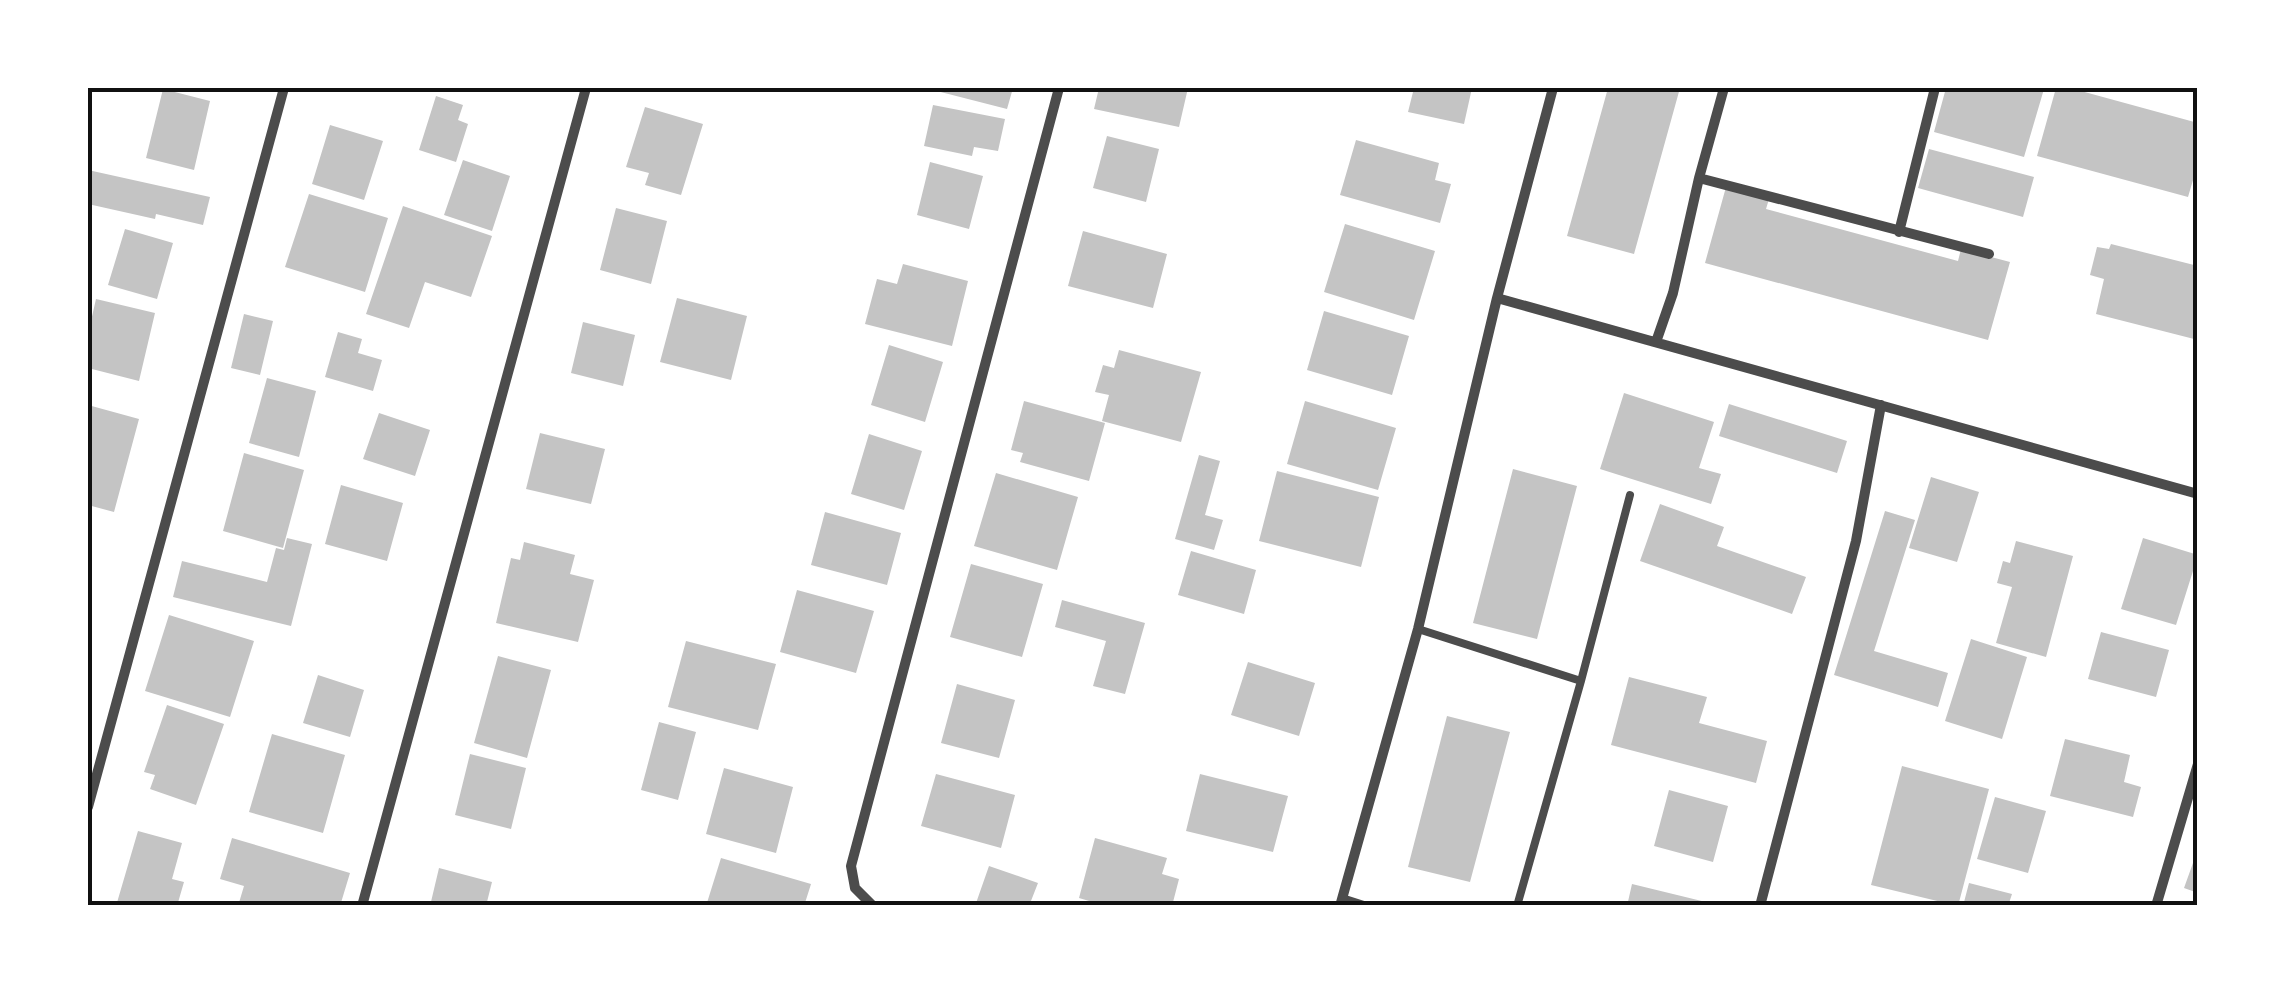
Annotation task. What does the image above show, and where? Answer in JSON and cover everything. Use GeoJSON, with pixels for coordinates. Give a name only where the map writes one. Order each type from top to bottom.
{"type":"FeatureCollection","features":[{"type":"Feature","properties":{"kind":"street"},"geometry":{"type":"LineString","coordinates":[[88,807],[284,88]]}},
{"type":"Feature","properties":{"kind":"street"},"geometry":{"type":"LineString","coordinates":[[362,906],[586,88]]}},
{"type":"Feature","properties":{"kind":"street"},"geometry":{"type":"LineString","coordinates":[[873,906],[854,888],[851,866],[1059,88]]}},
{"type":"Feature","properties":{"kind":"street"},"geometry":{"type":"LineString","coordinates":[[1341,902],[1418,629],[1497,298],[1553,88]]}},
{"type":"Feature","properties":{"kind":"street"},"geometry":{"type":"LineString","coordinates":[[1656,342],[1673,293],[1724,88]]}},
{"type":"Feature","properties":{"kind":"street"},"geometry":{"type":"LineString","coordinates":[[1900,232],[1935,88]]}},
{"type":"Feature","properties":{"kind":"street"},"geometry":{"type":"LineString","coordinates":[[1699,178],[1989,254]]}},
{"type":"Feature","properties":{"kind":"street"},"geometry":{"type":"LineString","coordinates":[[1497,298],[2198,494]]}},
{"type":"Feature","properties":{"kind":"street"},"geometry":{"type":"LineString","coordinates":[[1760,906],[1856,541],[1881,405]]}},
{"type":"Feature","properties":{"kind":"street"},"geometry":{"type":"LineString","coordinates":[[2156,906],[2198,764]]}},
{"type":"Feature","properties":{"kind":"lane"},"geometry":{"type":"LineString","coordinates":[[1517,906],[1630,495]]}},
{"type":"Feature","properties":{"kind":"lane"},"geometry":{"type":"LineString","coordinates":[[1418,629],[1581,680]]}},
{"type":"Feature","properties":{"kind":"lane"},"geometry":{"type":"LineString","coordinates":[[1341,902],[1367,906]]}},
{"type":"Feature","properties":{"kind":"building"},"geometry":{"type":"Polygon","coordinates":[[[925,88],[1013,88],[1007,109],[925,88]]]}},
{"type":"Feature","properties":{"kind":"building"},"geometry":{"type":"Polygon","coordinates":[[[1099,88],[1188,88],[1179,127],[1094,109],[1099,88]]]}},
{"type":"Feature","properties":{"kind":"building"},"geometry":{"type":"Polygon","coordinates":[[[1414,88],[1472,88],[1464,124],[1408,112],[1414,88]]]}},
{"type":"Feature","properties":{"kind":"building"},"geometry":{"type":"Polygon","coordinates":[[[1608,88],[1680,88],[1634,254],[1567,236],[1608,88]]]}},
{"type":"Feature","properties":{"kind":"building"},"geometry":{"type":"Polygon","coordinates":[[[1946,88],[2044,89],[2024,157],[1934,132],[1946,88]]]}},
{"type":"Feature","properties":{"kind":"building"},"geometry":{"type":"Polygon","coordinates":[[[2056,88],[2070,88],[2198,123],[2198,163],[2188,197],[2037,156],[2056,88]]]}},
{"type":"Feature","properties":{"kind":"building"},"geometry":{"type":"Polygon","coordinates":[[[163,89],[210,101],[194,170],[146,158],[163,89]]]}},
{"type":"Feature","properties":{"kind":"building"},"geometry":{"type":"Polygon","coordinates":[[[436,96],[463,105],[458,120],[468,124],[456,162],[419,150],[436,96]]]}},
{"type":"Feature","properties":{"kind":"building"},"geometry":{"type":"Polygon","coordinates":[[[933,105],[1005,119],[998,151],[974,147],[972,156],[924,146],[933,105]]]}},
{"type":"Feature","properties":{"kind":"building"},"geometry":{"type":"Polygon","coordinates":[[[645,107],[703,124],[681,195],[645,185],[649,173],[626,167],[645,107]]]}},
{"type":"Feature","properties":{"kind":"building"},"geometry":{"type":"Polygon","coordinates":[[[330,125],[383,141],[364,200],[312,184],[330,125]]]}},
{"type":"Feature","properties":{"kind":"building"},"geometry":{"type":"Polygon","coordinates":[[[1107,136],[1159,149],[1146,202],[1093,188],[1107,136]]]}},
{"type":"Feature","properties":{"kind":"building"},"geometry":{"type":"Polygon","coordinates":[[[1356,140],[1439,163],[1435,180],[1451,184],[1440,223],[1340,195],[1356,140]]]}},
{"type":"Feature","properties":{"kind":"building"},"geometry":{"type":"Polygon","coordinates":[[[1929,149],[2034,177],[2023,217],[1918,188],[1929,149]]]}},
{"type":"Feature","properties":{"kind":"building"},"geometry":{"type":"Polygon","coordinates":[[[463,160],[510,176],[492,231],[444,215],[463,160]]]}},
{"type":"Feature","properties":{"kind":"building"},"geometry":{"type":"Polygon","coordinates":[[[930,162],[983,176],[969,229],[917,215],[930,162]]]}},
{"type":"Feature","properties":{"kind":"building"},"geometry":{"type":"Polygon","coordinates":[[[88,170],[210,197],[203,225],[88,204],[88,170]]]}},
{"type":"Feature","properties":{"kind":"building"},"geometry":{"type":"Polygon","coordinates":[[[1726,187],[1769,199],[1766,209],[1958,261],[1961,249],[2010,262],[1988,340],[1705,263],[1726,187]]]}},
{"type":"Feature","properties":{"kind":"building"},"geometry":{"type":"Polygon","coordinates":[[[309,194],[388,218],[365,292],[285,267],[309,194]]]}},
{"type":"Feature","properties":{"kind":"building"},"geometry":{"type":"Polygon","coordinates":[[[403,206],[492,236],[471,297],[425,282],[409,328],[366,314],[403,206]]]}},
{"type":"Feature","properties":{"kind":"building"},"geometry":{"type":"Polygon","coordinates":[[[616,208],[667,221],[651,284],[600,270],[616,208]]]}},
{"type":"Feature","properties":{"kind":"building"},"geometry":{"type":"Polygon","coordinates":[[[1345,224],[1435,251],[1414,320],[1324,292],[1345,224]]]}},
{"type":"Feature","properties":{"kind":"building"},"geometry":{"type":"Polygon","coordinates":[[[125,229],[173,243],[157,299],[108,285],[125,229]]]}},
{"type":"Feature","properties":{"kind":"building"},"geometry":{"type":"Polygon","coordinates":[[[1083,231],[1167,254],[1153,308],[1068,286],[1083,231]]]}},
{"type":"Feature","properties":{"kind":"building"},"geometry":{"type":"Polygon","coordinates":[[[2111,244],[2198,266],[2198,340],[2096,314],[2104,279],[2090,275],[2097,247],[2109,249],[2111,244]]]}},
{"type":"Feature","properties":{"kind":"building"},"geometry":{"type":"Polygon","coordinates":[[[903,264],[968,281],[952,346],[865,324],[877,279],[897,284],[903,264]]]}},
{"type":"Feature","properties":{"kind":"building"},"geometry":{"type":"Polygon","coordinates":[[[677,298],[747,316],[731,380],[660,362],[677,298]]]}},
{"type":"Feature","properties":{"kind":"building"},"geometry":{"type":"Polygon","coordinates":[[[96,299],[155,313],[139,381],[88,368],[88,334],[96,299]]]}},
{"type":"Feature","properties":{"kind":"building"},"geometry":{"type":"Polygon","coordinates":[[[1324,311],[1409,336],[1392,395],[1307,370],[1324,311]]]}},
{"type":"Feature","properties":{"kind":"building"},"geometry":{"type":"Polygon","coordinates":[[[244,314],[273,321],[260,375],[231,368],[244,314]]]}},
{"type":"Feature","properties":{"kind":"building"},"geometry":{"type":"Polygon","coordinates":[[[583,322],[635,335],[623,386],[571,373],[583,322]]]}},
{"type":"Feature","properties":{"kind":"building"},"geometry":{"type":"Polygon","coordinates":[[[338,332],[362,339],[358,353],[382,360],[373,391],[325,377],[338,332]]]}},
{"type":"Feature","properties":{"kind":"building"},"geometry":{"type":"Polygon","coordinates":[[[889,345],[943,362],[925,422],[871,405],[889,345]]]}},
{"type":"Feature","properties":{"kind":"building"},"geometry":{"type":"Polygon","coordinates":[[[1119,350],[1201,372],[1181,442],[1102,421],[1109,395],[1095,392],[1103,365],[1114,368],[1119,350]]]}},
{"type":"Feature","properties":{"kind":"building"},"geometry":{"type":"Polygon","coordinates":[[[267,378],[316,391],[299,457],[249,443],[267,378]]]}},
{"type":"Feature","properties":{"kind":"building"},"geometry":{"type":"Polygon","coordinates":[[[1624,393],[1714,422],[1699,468],[1721,474],[1711,504],[1600,469],[1624,393]]]}},
{"type":"Feature","properties":{"kind":"building"},"geometry":{"type":"Polygon","coordinates":[[[1024,401],[1105,423],[1089,481],[1020,462],[1023,453],[1011,450],[1024,401]]]}},
{"type":"Feature","properties":{"kind":"building"},"geometry":{"type":"Polygon","coordinates":[[[1305,401],[1396,428],[1378,490],[1287,464],[1305,401]]]}},
{"type":"Feature","properties":{"kind":"building"},"geometry":{"type":"Polygon","coordinates":[[[1729,404],[1847,441],[1837,473],[1719,436],[1729,404]]]}},
{"type":"Feature","properties":{"kind":"building"},"geometry":{"type":"Polygon","coordinates":[[[88,405],[139,419],[114,512],[88,505],[88,405]]]}},
{"type":"Feature","properties":{"kind":"building"},"geometry":{"type":"Polygon","coordinates":[[[379,413],[430,430],[415,476],[363,459],[379,413]]]}},
{"type":"Feature","properties":{"kind":"building"},"geometry":{"type":"Polygon","coordinates":[[[540,433],[605,449],[591,504],[526,489],[540,433]]]}},
{"type":"Feature","properties":{"kind":"building"},"geometry":{"type":"Polygon","coordinates":[[[869,434],[922,451],[904,510],[851,494],[869,434]]]}},
{"type":"Feature","properties":{"kind":"building"},"geometry":{"type":"Polygon","coordinates":[[[244,453],[304,470],[283,548],[223,531],[244,453]]]}},
{"type":"Feature","properties":{"kind":"building"},"geometry":{"type":"Polygon","coordinates":[[[1199,455],[1220,461],[1205,515],[1223,520],[1214,550],[1175,539],[1199,455]]]}},
{"type":"Feature","properties":{"kind":"building"},"geometry":{"type":"Polygon","coordinates":[[[1513,469],[1577,486],[1537,639],[1473,623],[1513,469]]]}},
{"type":"Feature","properties":{"kind":"building"},"geometry":{"type":"Polygon","coordinates":[[[1277,471],[1379,497],[1361,567],[1259,541],[1277,471]]]}},
{"type":"Feature","properties":{"kind":"building"},"geometry":{"type":"Polygon","coordinates":[[[996,473],[1078,497],[1057,570],[974,546],[996,473]]]}},
{"type":"Feature","properties":{"kind":"building"},"geometry":{"type":"Polygon","coordinates":[[[1931,477],[1979,492],[1957,562],[1909,548],[1931,477]]]}},
{"type":"Feature","properties":{"kind":"building"},"geometry":{"type":"Polygon","coordinates":[[[341,485],[403,503],[387,561],[325,544],[341,485]]]}},
{"type":"Feature","properties":{"kind":"building"},"geometry":{"type":"Polygon","coordinates":[[[1660,504],[1724,527],[1717,546],[1806,577],[1792,614],[1640,561],[1660,504]]]}},
{"type":"Feature","properties":{"kind":"building"},"geometry":{"type":"Polygon","coordinates":[[[1885,511],[1915,520],[1874,651],[1948,673],[1938,707],[1834,675],[1885,511]]]}},
{"type":"Feature","properties":{"kind":"building"},"geometry":{"type":"Polygon","coordinates":[[[825,512],[901,533],[887,585],[811,565],[825,512]]]}},
{"type":"Feature","properties":{"kind":"building"},"geometry":{"type":"Polygon","coordinates":[[[287,538],[312,544],[291,626],[173,597],[182,561],[267,582],[276,548],[284,550],[287,538]]]}},
{"type":"Feature","properties":{"kind":"building"},"geometry":{"type":"Polygon","coordinates":[[[2143,538],[2198,555],[2176,625],[2121,609],[2143,538]]]}},
{"type":"Feature","properties":{"kind":"building"},"geometry":{"type":"Polygon","coordinates":[[[2016,541],[2073,556],[2046,657],[1996,643],[2012,587],[1997,583],[2003,561],[2010,563],[2016,541]]]}},
{"type":"Feature","properties":{"kind":"building"},"geometry":{"type":"Polygon","coordinates":[[[524,542],[575,555],[570,574],[594,580],[578,642],[496,623],[511,558],[520,560],[524,542]]]}},
{"type":"Feature","properties":{"kind":"building"},"geometry":{"type":"Polygon","coordinates":[[[1191,551],[1256,570],[1244,614],[1178,595],[1191,551]]]}},
{"type":"Feature","properties":{"kind":"building"},"geometry":{"type":"Polygon","coordinates":[[[971,564],[1043,584],[1022,657],[950,637],[971,564]]]}},
{"type":"Feature","properties":{"kind":"building"},"geometry":{"type":"Polygon","coordinates":[[[797,590],[874,611],[856,673],[780,652],[797,590]]]}},
{"type":"Feature","properties":{"kind":"building"},"geometry":{"type":"Polygon","coordinates":[[[1062,600],[1145,623],[1125,694],[1093,686],[1106,641],[1055,627],[1062,600]]]}},
{"type":"Feature","properties":{"kind":"building"},"geometry":{"type":"Polygon","coordinates":[[[169,615],[254,641],[230,717],[145,691],[169,615]]]}},
{"type":"Feature","properties":{"kind":"building"},"geometry":{"type":"Polygon","coordinates":[[[2101,632],[2169,650],[2156,697],[2088,679],[2101,632]]]}},
{"type":"Feature","properties":{"kind":"building"},"geometry":{"type":"Polygon","coordinates":[[[1971,639],[2027,657],[2002,739],[1945,721],[1971,639]]]}},
{"type":"Feature","properties":{"kind":"building"},"geometry":{"type":"Polygon","coordinates":[[[686,641],[776,664],[758,730],[668,707],[686,641]]]}},
{"type":"Feature","properties":{"kind":"building"},"geometry":{"type":"Polygon","coordinates":[[[498,656],[551,670],[527,758],[474,743],[498,656]]]}},
{"type":"Feature","properties":{"kind":"building"},"geometry":{"type":"Polygon","coordinates":[[[1248,662],[1315,683],[1299,736],[1231,715],[1248,662]]]}},
{"type":"Feature","properties":{"kind":"building"},"geometry":{"type":"Polygon","coordinates":[[[318,675],[364,690],[350,737],[303,723],[318,675]]]}},
{"type":"Feature","properties":{"kind":"building"},"geometry":{"type":"Polygon","coordinates":[[[1629,677],[1707,697],[1699,723],[1767,741],[1756,783],[1611,745],[1629,677]]]}},
{"type":"Feature","properties":{"kind":"building"},"geometry":{"type":"Polygon","coordinates":[[[957,684],[1015,700],[999,758],[941,743],[957,684]]]}},
{"type":"Feature","properties":{"kind":"building"},"geometry":{"type":"Polygon","coordinates":[[[167,705],[224,724],[196,805],[150,789],[155,775],[144,772],[167,705]]]}},
{"type":"Feature","properties":{"kind":"building"},"geometry":{"type":"Polygon","coordinates":[[[1447,716],[1510,732],[1470,882],[1408,867],[1447,716]]]}},
{"type":"Feature","properties":{"kind":"building"},"geometry":{"type":"Polygon","coordinates":[[[659,722],[696,732],[678,800],[641,790],[659,722]]]}},
{"type":"Feature","properties":{"kind":"building"},"geometry":{"type":"Polygon","coordinates":[[[272,734],[345,755],[323,833],[249,812],[272,734]]]}},
{"type":"Feature","properties":{"kind":"building"},"geometry":{"type":"Polygon","coordinates":[[[2065,739],[2130,755],[2124,782],[2141,787],[2133,817],[2050,796],[2065,739]]]}},
{"type":"Feature","properties":{"kind":"building"},"geometry":{"type":"Polygon","coordinates":[[[470,754],[526,768],[511,829],[455,815],[470,754]]]}},
{"type":"Feature","properties":{"kind":"building"},"geometry":{"type":"Polygon","coordinates":[[[1902,766],[1989,789],[1958,906],[1871,885],[1902,766]]]}},
{"type":"Feature","properties":{"kind":"building"},"geometry":{"type":"Polygon","coordinates":[[[724,768],[793,787],[776,853],[706,834],[724,768]]]}},
{"type":"Feature","properties":{"kind":"building"},"geometry":{"type":"Polygon","coordinates":[[[936,774],[1015,795],[1001,848],[921,826],[936,774]]]}},
{"type":"Feature","properties":{"kind":"building"},"geometry":{"type":"Polygon","coordinates":[[[1200,774],[1288,796],[1273,852],[1186,831],[1200,774]]]}},
{"type":"Feature","properties":{"kind":"building"},"geometry":{"type":"Polygon","coordinates":[[[1669,790],[1728,806],[1713,862],[1654,846],[1669,790]]]}},
{"type":"Feature","properties":{"kind":"building"},"geometry":{"type":"Polygon","coordinates":[[[1995,797],[2046,811],[2028,873],[1977,859],[1995,797]]]}},
{"type":"Feature","properties":{"kind":"building"},"geometry":{"type":"Polygon","coordinates":[[[138,831],[182,843],[172,879],[184,882],[177,906],[116,906],[138,831]]]}},
{"type":"Feature","properties":{"kind":"building"},"geometry":{"type":"Polygon","coordinates":[[[232,838],[350,873],[340,906],[238,906],[244,886],[220,879],[232,838]]]}},
{"type":"Feature","properties":{"kind":"building"},"geometry":{"type":"Polygon","coordinates":[[[1095,838],[1167,858],[1162,874],[1179,879],[1172,906],[1106,906],[1079,898],[1095,838]]]}},
{"type":"Feature","properties":{"kind":"building"},"geometry":{"type":"Polygon","coordinates":[[[2198,849],[2198,893],[2184,888],[2198,849]]]}},
{"type":"Feature","properties":{"kind":"building"},"geometry":{"type":"Polygon","coordinates":[[[721,858],[811,884],[804,906],[706,906],[721,858]]]}},
{"type":"Feature","properties":{"kind":"building"},"geometry":{"type":"Polygon","coordinates":[[[989,866],[1038,883],[1029,906],[975,906],[989,866]]]}},
{"type":"Feature","properties":{"kind":"building"},"geometry":{"type":"Polygon","coordinates":[[[439,868],[492,882],[486,906],[430,906],[439,868]]]}},
{"type":"Feature","properties":{"kind":"building"},"geometry":{"type":"Polygon","coordinates":[[[1969,883],[2012,894],[2008,906],[1963,906],[1969,883]]]}},
{"type":"Feature","properties":{"kind":"building"},"geometry":{"type":"Polygon","coordinates":[[[1632,884],[1714,904],[1627,906],[1632,884]]]}}]}
